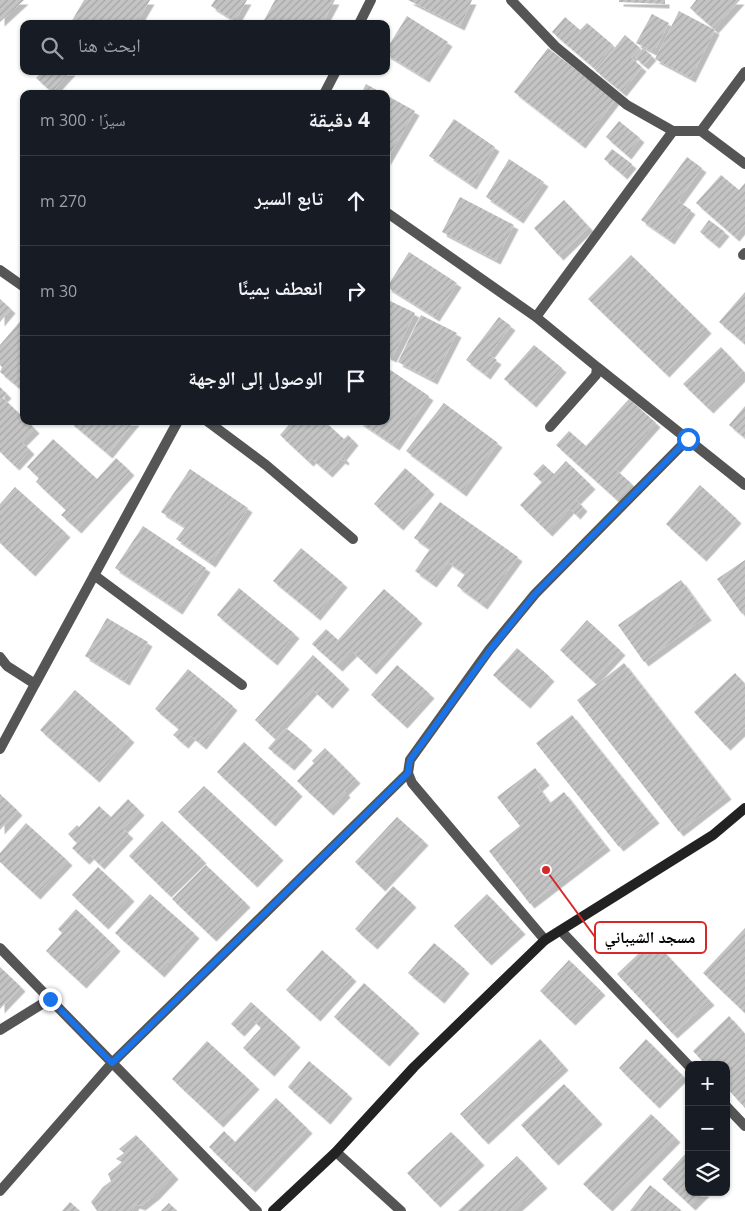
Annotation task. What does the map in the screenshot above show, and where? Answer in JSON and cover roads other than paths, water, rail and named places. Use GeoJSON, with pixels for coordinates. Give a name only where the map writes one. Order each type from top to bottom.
{"type":"FeatureCollection","features":[{"type":"Feature","properties":{"kind":"street"},"geometry":{"type":"LineString","coordinates":[[361,20],[371,0]]}},
{"type":"Feature","properties":{"kind":"street"},"geometry":{"type":"LineString","coordinates":[[511,0],[555,46],[627,104],[673,131],[701,131],[745,164]]}},
{"type":"Feature","properties":{"kind":"street"},"geometry":{"type":"LineString","coordinates":[[701,131],[745,72]]}},
{"type":"Feature","properties":{"kind":"street"},"geometry":{"type":"LineString","coordinates":[[326,90],[334,75]]}},
{"type":"Feature","properties":{"kind":"street"},"geometry":{"type":"LineString","coordinates":[[536,317],[673,131]]}},
{"type":"Feature","properties":{"kind":"street"},"geometry":{"type":"LineString","coordinates":[[390,215],[536,317],[745,485]]}},
{"type":"Feature","properties":{"kind":"street"},"geometry":{"type":"LineString","coordinates":[[0,270],[20,284]]}},
{"type":"Feature","properties":{"kind":"street"},"geometry":{"type":"LineString","coordinates":[[550,427],[596,375],[597,367]]}},
{"type":"Feature","properties":{"kind":"street"},"geometry":{"type":"LineString","coordinates":[[0,749],[176,425]]}},
{"type":"Feature","properties":{"kind":"street"},"geometry":{"type":"LineString","coordinates":[[212,425],[266,465],[353,539]]}},
{"type":"Feature","properties":{"kind":"street"},"geometry":{"type":"LineString","coordinates":[[545,940],[412,783],[408,773],[410,760],[490,650],[535,594],[688,439]]}},
{"type":"Feature","properties":{"kind":"street"},"geometry":{"type":"LineString","coordinates":[[94,575],[242,685]]}},
{"type":"Feature","properties":{"kind":"street"},"geometry":{"type":"LineString","coordinates":[[0,657],[7,666],[35,684]]}},
{"type":"Feature","properties":{"kind":"street"},"geometry":{"type":"LineString","coordinates":[[0,1191],[112,1063],[408,773]]}},
{"type":"Feature","properties":{"kind":"street"},"geometry":{"type":"LineString","coordinates":[[273,1211],[336,1152],[414,1067],[545,940],[713,834],[745,808]]}},
{"type":"Feature","properties":{"kind":"street"},"geometry":{"type":"LineString","coordinates":[[561,931],[685,1062]]}},
{"type":"Feature","properties":{"kind":"street"},"geometry":{"type":"LineString","coordinates":[[0,948],[257,1211]]}},
{"type":"Feature","properties":{"kind":"street"},"geometry":{"type":"LineString","coordinates":[[0,1030],[50,999]]}},
{"type":"Feature","properties":{"kind":"street"},"geometry":{"type":"LineString","coordinates":[[730,1110],[745,1126]]}},
{"type":"Feature","properties":{"kind":"street"},"geometry":{"type":"LineString","coordinates":[[336,1152],[401,1211]]}},
{"type":"Feature","properties":{"kind":"place","name":"مسجد الشيباني"},"geometry":{"type":"Point","coordinates":[546,870]}}]}
